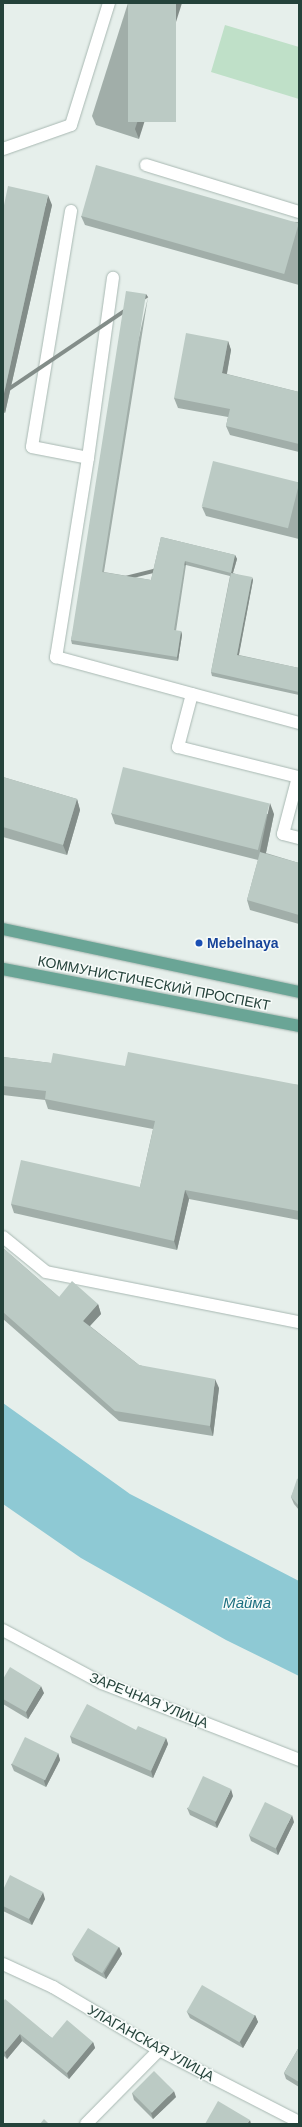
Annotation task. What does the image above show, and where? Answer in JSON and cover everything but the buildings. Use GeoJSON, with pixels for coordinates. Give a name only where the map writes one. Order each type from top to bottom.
{"type":"FeatureCollection","features":[{"type":"Feature","properties":{"kind":"main road","name":"КОММУНИСТИЧЕСКИЙ ПРОСПЕКТ"},"geometry":{"type":"LineString","coordinates":[[3,930],[299,992]]}},
{"type":"Feature","properties":{"kind":"main road","name":"КОММУНИСТИЧЕСКИЙ ПРОСПЕКТ"},"geometry":{"type":"LineString","coordinates":[[3,969],[299,1026]]}},
{"type":"Feature","properties":{"kind":"street"},"geometry":{"type":"LineString","coordinates":[[3,149],[72,125],[109,3]]}},
{"type":"Feature","properties":{"kind":"street"},"geometry":{"type":"LineString","coordinates":[[146,165],[299,212]]}},
{"type":"Feature","properties":{"kind":"street"},"geometry":{"type":"LineString","coordinates":[[71,211],[32,446],[88,458]]}},
{"type":"Feature","properties":{"kind":"street"},"geometry":{"type":"LineString","coordinates":[[113,278],[88,458],[56,657],[299,723]]}},
{"type":"Feature","properties":{"kind":"street"},"geometry":{"type":"LineString","coordinates":[[192,694],[178,747],[298,778],[283,834],[299,838]]}},
{"type":"Feature","properties":{"kind":"street"},"geometry":{"type":"LineString","coordinates":[[3,1237],[46,1272],[299,1322]]}},
{"type":"Feature","properties":{"kind":"street","name":"ЗАРЕЧНАЯ УЛИЦА"},"geometry":{"type":"LineString","coordinates":[[3,1630],[102,1683],[299,1760]]}},
{"type":"Feature","properties":{"kind":"street","name":"УЛАГАНСКАЯ УЛИЦА"},"geometry":{"type":"LineString","coordinates":[[3,1964],[53,1987],[159,2050],[299,2122]]}},
{"type":"Feature","properties":{"kind":"street"},"geometry":{"type":"LineString","coordinates":[[86,2124],[159,2050]]}},
{"type":"Feature","properties":{"kind":"green space"},"geometry":{"type":"Polygon","coordinates":[[[225,25],[299,47],[299,99],[211,72],[225,25]]]}},
{"type":"Feature","properties":{"kind":"water","name":"Майма"},"geometry":{"type":"Polygon","coordinates":[[[3,1403],[130,1494],[299,1581],[299,1676],[226,1640],[81,1558],[3,1504],[3,1403]]]}},
{"type":"Feature","properties":{"kind":"place","name":"Mebelnaya"},"geometry":{"type":"Point","coordinates":[199,943]}}]}
